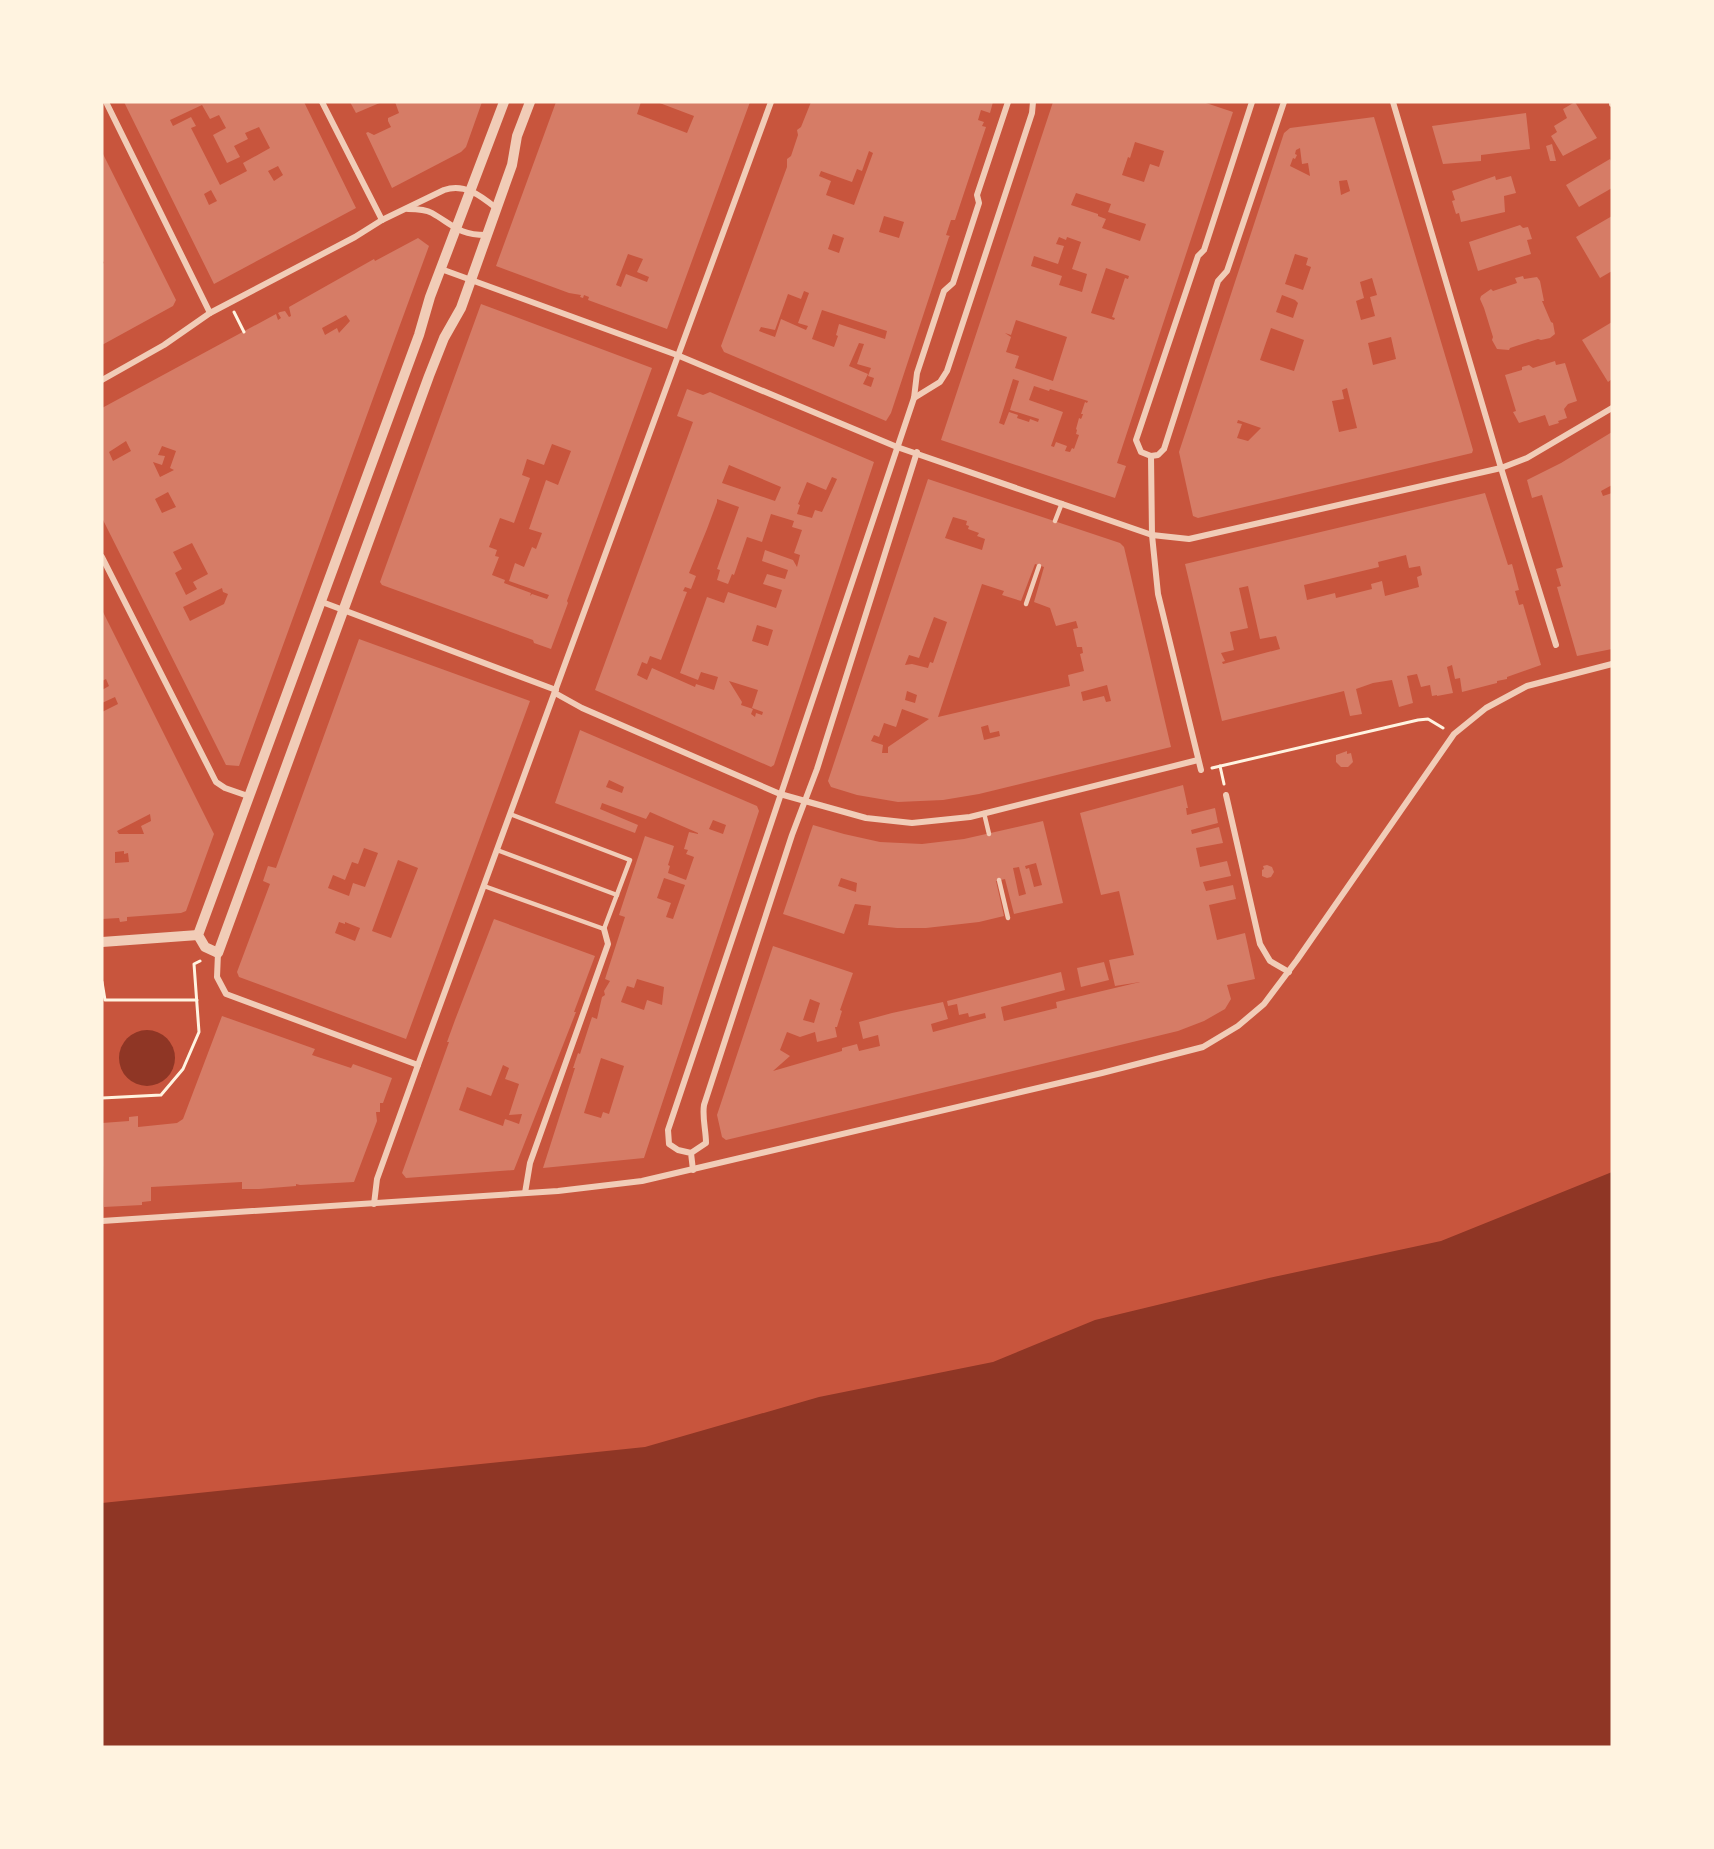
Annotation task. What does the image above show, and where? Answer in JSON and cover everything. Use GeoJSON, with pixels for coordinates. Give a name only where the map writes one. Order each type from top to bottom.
{"type":"FeatureCollection","features":[{"type":"Feature","properties":{"kind":"street"},"geometry":{"type":"LineString","coordinates":[[106,102],[210,313]]}},
{"type":"Feature","properties":{"kind":"street"},"geometry":{"type":"LineString","coordinates":[[322,102],[382,220]]}},
{"type":"Feature","properties":{"kind":"street"},"geometry":{"type":"LineString","coordinates":[[198,935],[322,602],[455,230],[504,102]]}},
{"type":"Feature","properties":{"kind":"street"},"geometry":{"type":"LineString","coordinates":[[417,1065],[226,994],[217,977],[218,953],[444,338],[461,308],[512,165],[517,136],[530,102]]}},
{"type":"Feature","properties":{"kind":"street"},"geometry":{"type":"LineString","coordinates":[[374,1204],[377,1179],[417,1065],[771,102]]}},
{"type":"Feature","properties":{"kind":"street"},"geometry":{"type":"LineString","coordinates":[[918,452],[806,802],[792,835],[704,1105],[706,1143],[691,1153],[678,1150],[669,1144],[668,1130],[914,398],[917,373],[944,291],[953,282],[961,260],[979,203],[976,195],[1008,102]]}},
{"type":"Feature","properties":{"kind":"street"},"geometry":{"type":"LineString","coordinates":[[914,398],[940,382],[947,371],[1032,113],[1033,102]]}},
{"type":"Feature","properties":{"kind":"street"},"geometry":{"type":"LineString","coordinates":[[1252,102],[1204,250],[1198,256],[1136,440],[1141,452],[1151,456],[1158,455],[1164,448],[1218,281],[1227,271],[1284,102]]}},
{"type":"Feature","properties":{"kind":"street"},"geometry":{"type":"LineString","coordinates":[[1393,102],[1556,645]]}},
{"type":"Feature","properties":{"kind":"street"},"geometry":{"type":"LineString","coordinates":[[102,380],[164,345],[210,313],[355,237],[382,220],[454,186],[470,190],[496,208]]}},
{"type":"Feature","properties":{"kind":"street"},"geometry":{"type":"LineString","coordinates":[[407,209],[431,212],[455,230],[473,235],[486,235]]}},
{"type":"Feature","properties":{"kind":"street"},"geometry":{"type":"LineString","coordinates":[[441,269],[677,355],[897,447],[918,452],[1152,535],[1189,539],[1501,468],[1527,458],[1612,408]]}},
{"type":"Feature","properties":{"kind":"street"},"geometry":{"type":"LineString","coordinates":[[1151,456],[1152,535],[1158,594],[1201,770]]}},
{"type":"Feature","properties":{"kind":"street"},"geometry":{"type":"LineString","coordinates":[[102,557],[216,782],[225,788],[249,796]]}},
{"type":"Feature","properties":{"kind":"street"},"geometry":{"type":"LineString","coordinates":[[322,602],[541,682],[582,708],[780,794],[866,818],[912,823],[970,817],[1198,760]]}},
{"type":"Feature","properties":{"kind":"street"},"geometry":{"type":"LineString","coordinates":[[102,1221],[525,1193],[642,1181],[1102,1073],[1203,1047],[1238,1026],[1264,1004],[1289,972],[1454,734],[1486,708],[1527,686],[1612,664]]}},
{"type":"Feature","properties":{"kind":"street"},"geometry":{"type":"LineString","coordinates":[[1226,795],[1260,944],[1270,961],[1289,972]]}},
{"type":"Feature","properties":{"kind":"street"},"geometry":{"type":"LineString","coordinates":[[525,1193],[530,1163],[608,944],[604,929]]}},
{"type":"Feature","properties":{"kind":"street"},"geometry":{"type":"LineString","coordinates":[[198,935],[205,947],[218,953]]}},
{"type":"Feature","properties":{"kind":"street"},"geometry":{"type":"LineString","coordinates":[[102,942],[198,935]]}},
{"type":"Feature","properties":{"kind":"street"},"geometry":{"type":"LineString","coordinates":[[691,1153],[693,1170]]}},
{"type":"Feature","properties":{"kind":"lane"},"geometry":{"type":"LineString","coordinates":[[1055,521],[1062,503]]}},
{"type":"Feature","properties":{"kind":"lane"},"geometry":{"type":"LineString","coordinates":[[1026,604],[1039,566]]}},
{"type":"Feature","properties":{"kind":"lane"},"geometry":{"type":"LineString","coordinates":[[984,813],[989,834]]}},
{"type":"Feature","properties":{"kind":"lane"},"geometry":{"type":"LineString","coordinates":[[484,885],[604,929],[630,860],[510,814]]}},
{"type":"Feature","properties":{"kind":"lane"},"geometry":{"type":"LineString","coordinates":[[497,850],[617,895]]}},
{"type":"Feature","properties":{"kind":"lane"},"geometry":{"type":"LineString","coordinates":[[999,880],[1008,918]]}},
{"type":"Feature","properties":{"kind":"path"},"geometry":{"type":"LineString","coordinates":[[230,304],[244,332]]}},
{"type":"Feature","properties":{"kind":"path"},"geometry":{"type":"LineString","coordinates":[[1201,770],[1418,720],[1428,719],[1454,734]]}},
{"type":"Feature","properties":{"kind":"path"},"geometry":{"type":"LineString","coordinates":[[1220,766],[1226,795]]}},
{"type":"Feature","properties":{"kind":"path"},"geometry":{"type":"LineString","coordinates":[[102,1098],[161,1095],[183,1069],[199,1032],[194,964],[218,953]]}},
{"type":"Feature","properties":{"kind":"path"},"geometry":{"type":"LineString","coordinates":[[102,982],[105,1000],[197,1000]]}},
{"type":"Feature","properties":{"kind":"shaded area"},"geometry":{"type":"Polygon","coordinates":[[[142,1030],[152,1030],[167,1038],[173,1047],[175,1058],[173,1069],[167,1078],[152,1086],[142,1086],[131,1081],[124,1074],[119,1063],[119,1053],[124,1042],[131,1035],[142,1030]]]}},
{"type":"Feature","properties":{"kind":"shaded area"},"geometry":{"type":"Polygon","coordinates":[[[1612,1172],[1612,1747],[102,1747],[102,1503],[645,1447],[819,1397],[993,1362],[1095,1320],[1269,1278],[1441,1241],[1612,1172]]]}},
{"type":"Feature","properties":{"kind":"building"},"geometry":{"type":"Polygon","coordinates":[[[124,102],[304,102],[356,208],[214,284],[124,102]],[[202,105],[170,120],[173,126],[191,117],[196,126],[191,128],[220,185],[247,171],[243,163],[270,148],[259,127],[245,133],[248,139],[234,146],[240,157],[227,163],[213,135],[226,128],[219,115],[210,119],[202,105]],[[278,166],[268,171],[274,181],[283,175],[278,166]],[[211,190],[204,194],[209,205],[217,201],[211,190]]]}},
{"type":"Feature","properties":{"kind":"building"},"geometry":{"type":"Polygon","coordinates":[[[350,102],[382,102],[356,113],[350,102]]]}},
{"type":"Feature","properties":{"kind":"building"},"geometry":{"type":"Polygon","coordinates":[[[395,102],[482,102],[466,147],[461,152],[392,188],[366,133],[374,135],[391,127],[388,118],[399,113],[395,102]]]}},
{"type":"Feature","properties":{"kind":"building"},"geometry":{"type":"Polygon","coordinates":[[[556,102],[641,102],[637,114],[687,133],[694,116],[657,102],[750,102],[667,329],[588,300],[589,297],[584,295],[583,298],[580,297],[581,295],[569,293],[496,266],[556,102]],[[628,254],[616,285],[621,287],[626,274],[647,282],[649,277],[637,272],[643,259],[628,254]]]}},
{"type":"Feature","properties":{"kind":"building"},"geometry":{"type":"Polygon","coordinates":[[[811,102],[993,102],[990,113],[981,110],[978,120],[984,122],[982,126],[986,127],[955,220],[951,220],[946,235],[950,236],[891,413],[886,421],[724,352],[721,346],[787,167],[787,159],[791,156],[798,135],[797,130],[801,127],[811,102]],[[869,151],[862,171],[857,169],[852,182],[821,171],[819,176],[831,181],[826,195],[854,205],[873,153],[869,151]],[[884,216],[879,232],[899,238],[904,222],[884,216]],[[833,234],[828,249],[839,253],[844,238],[833,234]],[[804,291],[801,299],[788,294],[775,330],[761,327],[759,331],[775,337],[781,319],[806,330],[808,326],[798,323],[809,293],[804,291]],[[822,310],[812,339],[834,347],[839,324],[885,339],[887,331],[822,310]],[[859,343],[849,366],[868,374],[863,384],[871,387],[874,378],[868,376],[871,368],[857,364],[864,344],[859,343]]]}},
{"type":"Feature","properties":{"kind":"building"},"geometry":{"type":"Polygon","coordinates":[[[1053,102],[1203,102],[1233,112],[1117,463],[1126,466],[1115,498],[941,440],[1053,102]],[[1135,142],[1130,158],[1128,157],[1122,175],[1144,182],[1150,164],[1159,167],[1164,151],[1135,142]],[[1076,193],[1071,205],[1106,219],[1102,228],[1140,241],[1146,224],[1108,212],[1111,204],[1076,193]],[[1059,237],[1056,244],[1064,246],[1058,264],[1034,256],[1031,266],[1062,276],[1059,285],[1082,292],[1087,274],[1072,269],[1081,242],[1059,237]],[[1106,268],[1091,313],[1114,320],[1115,318],[1112,317],[1125,278],[1128,279],[1129,276],[1106,268]],[[1016,320],[1011,335],[1005,333],[1011,337],[1006,352],[1019,356],[1015,368],[1053,381],[1067,337],[1016,320]],[[1013,379],[999,423],[1004,425],[1009,412],[1029,422],[1030,419],[1038,422],[1039,419],[1010,410],[1019,381],[1013,379]],[[1034,386],[1029,400],[1063,412],[1051,446],[1054,447],[1056,442],[1067,446],[1065,451],[1070,452],[1072,448],[1074,449],[1079,435],[1076,434],[1076,429],[1079,418],[1081,419],[1085,402],[1088,401],[1034,386]]]}},
{"type":"Feature","properties":{"kind":"building"},"geometry":{"type":"Polygon","coordinates":[[[1575,102],[1597,138],[1563,156],[1551,136],[1557,132],[1554,126],[1567,118],[1563,109],[1575,102]]]}},
{"type":"Feature","properties":{"kind":"building"},"geometry":{"type":"Polygon","coordinates":[[[1526,113],[1530,149],[1481,155],[1481,161],[1443,164],[1432,126],[1526,113]]]}},
{"type":"Feature","properties":{"kind":"building"},"geometry":{"type":"Polygon","coordinates":[[[1374,117],[1473,450],[1472,453],[1198,518],[1193,516],[1179,452],[1284,133],[1290,128],[1374,117]],[[1300,148],[1295,154],[1297,155],[1290,166],[1310,176],[1308,163],[1302,164],[1300,148]],[[1347,180],[1339,181],[1341,195],[1350,191],[1347,180]],[[1295,254],[1285,284],[1303,290],[1311,267],[1306,265],[1308,258],[1295,254]],[[1372,278],[1360,282],[1364,298],[1356,301],[1361,320],[1375,316],[1370,297],[1377,295],[1372,278]],[[1282,295],[1276,312],[1293,318],[1298,303],[1282,295]],[[1271,328],[1260,360],[1294,371],[1304,340],[1271,328]],[[1391,337],[1368,343],[1373,365],[1396,359],[1391,337]],[[1347,388],[1342,390],[1344,399],[1332,401],[1339,432],[1357,428],[1347,388]],[[1238,420],[1237,423],[1242,424],[1237,438],[1248,441],[1261,428],[1238,420]]]}},
{"type":"Feature","properties":{"kind":"building"},"geometry":{"type":"Polygon","coordinates":[[[1552,144],[1556,161],[1550,161],[1546,146],[1552,144]]]}},
{"type":"Feature","properties":{"kind":"building"},"geometry":{"type":"Polygon","coordinates":[[[102,152],[176,300],[173,306],[102,345],[102,264],[104,263],[102,259],[102,152]]]}},
{"type":"Feature","properties":{"kind":"building"},"geometry":{"type":"Polygon","coordinates":[[[1610,159],[1612,188],[1579,207],[1566,185],[1610,159]]]}},
{"type":"Feature","properties":{"kind":"building"},"geometry":{"type":"Polygon","coordinates":[[[1495,176],[1496,180],[1511,176],[1516,193],[1504,196],[1505,212],[1461,222],[1452,201],[1455,200],[1452,191],[1495,176]]]}},
{"type":"Feature","properties":{"kind":"building"},"geometry":{"type":"Polygon","coordinates":[[[1612,216],[1612,271],[1600,278],[1576,237],[1612,216]]]}},
{"type":"Feature","properties":{"kind":"building"},"geometry":{"type":"Polygon","coordinates":[[[1520,225],[1523,228],[1528,227],[1532,239],[1527,240],[1531,254],[1478,271],[1469,242],[1520,225]]]}},
{"type":"Feature","properties":{"kind":"building"},"geometry":{"type":"Polygon","coordinates":[[[418,238],[429,246],[239,766],[226,765],[102,518],[102,408],[276,314],[278,320],[281,318],[278,313],[280,312],[285,311],[289,317],[291,316],[289,307],[374,259],[375,261],[418,238]],[[346,315],[322,328],[325,335],[337,328],[339,333],[350,321],[346,315]],[[126,441],[109,452],[113,461],[131,451],[126,441]],[[162,446],[158,455],[165,456],[162,465],[153,462],[160,477],[174,470],[170,468],[176,451],[162,446]],[[168,492],[155,499],[162,513],[176,507],[168,492]],[[192,543],[173,552],[182,569],[175,573],[186,595],[197,589],[193,582],[208,574],[192,543]],[[222,588],[183,607],[190,621],[224,604],[228,594],[223,592],[222,588]]]}},
{"type":"Feature","properties":{"kind":"building"},"geometry":{"type":"Polygon","coordinates":[[[1523,276],[1524,279],[1537,277],[1540,281],[1544,301],[1542,301],[1553,323],[1555,334],[1550,338],[1538,339],[1509,350],[1497,349],[1492,340],[1481,296],[1491,289],[1493,291],[1517,283],[1515,278],[1523,276]]]}},
{"type":"Feature","properties":{"kind":"building"},"geometry":{"type":"Polygon","coordinates":[[[481,304],[652,368],[551,649],[534,643],[533,640],[382,585],[380,582],[481,304]],[[552,444],[544,465],[527,459],[522,475],[530,478],[514,523],[500,518],[489,547],[497,550],[495,556],[499,557],[492,575],[505,580],[504,583],[531,593],[530,596],[532,594],[547,599],[549,595],[509,581],[515,563],[524,567],[532,547],[536,549],[542,533],[529,529],[546,480],[558,485],[571,451],[552,444]]]}},
{"type":"Feature","properties":{"kind":"building"},"geometry":{"type":"Polygon","coordinates":[[[1612,322],[1612,379],[1608,382],[1582,340],[1612,322]]]}},
{"type":"Feature","properties":{"kind":"building"},"geometry":{"type":"Polygon","coordinates":[[[1555,361],[1556,365],[1565,363],[1577,401],[1568,404],[1564,409],[1567,418],[1558,421],[1559,423],[1549,426],[1545,415],[1519,423],[1513,412],[1516,411],[1505,375],[1522,370],[1522,367],[1529,365],[1533,368],[1555,361]]]}},
{"type":"Feature","properties":{"kind":"building"},"geometry":{"type":"Polygon","coordinates":[[[687,389],[703,395],[710,392],[874,462],[774,765],[771,767],[595,690],[693,422],[677,416],[687,389]],[[729,465],[722,483],[775,501],[781,487],[729,465]],[[832,477],[826,490],[807,482],[798,504],[800,505],[797,514],[812,518],[815,510],[822,512],[837,479],[832,477]],[[717,499],[689,573],[696,576],[691,589],[685,587],[683,591],[687,592],[661,660],[650,656],[647,664],[642,662],[637,675],[647,680],[652,668],[695,687],[696,684],[714,690],[718,677],[701,672],[698,680],[680,673],[707,597],[724,603],[728,592],[776,608],[782,590],[763,584],[767,574],[785,579],[788,570],[762,561],[765,550],[793,560],[797,567],[800,555],[794,553],[802,530],[792,527],[794,521],[771,514],[762,542],[747,537],[734,575],[732,574],[728,584],[717,580],[720,570],[717,569],[739,507],[717,499]],[[757,625],[752,641],[768,646],[773,630],[757,625]],[[729,681],[742,702],[741,705],[753,709],[751,714],[755,717],[756,713],[762,715],[763,712],[752,708],[758,690],[729,681]]]}},
{"type":"Feature","properties":{"kind":"building"},"geometry":{"type":"Polygon","coordinates":[[[1612,432],[1612,485],[1601,491],[1603,496],[1612,493],[1612,649],[1577,656],[1557,587],[1561,586],[1556,569],[1563,567],[1542,495],[1532,498],[1527,480],[1561,463],[1612,432]]]}},
{"type":"Feature","properties":{"kind":"building"},"geometry":{"type":"Polygon","coordinates":[[[928,479],[1120,543],[1124,547],[1171,747],[979,794],[943,800],[898,802],[857,795],[831,787],[828,781],[928,479]],[[953,517],[945,538],[982,550],[985,539],[977,536],[979,533],[968,529],[967,521],[953,517]],[[1035,564],[1021,601],[1002,595],[1004,591],[982,584],[938,717],[1070,686],[1068,675],[1084,671],[1080,654],[1083,653],[1082,647],[1077,647],[1073,629],[1078,628],[1076,621],[1056,626],[1050,608],[1034,602],[1044,567],[1035,564]],[[934,617],[919,658],[909,655],[905,665],[912,664],[928,668],[930,662],[933,663],[947,622],[934,617]],[[1107,685],[1081,692],[1083,701],[1104,696],[1106,702],[1111,701],[1107,685]],[[907,691],[905,700],[915,703],[917,695],[907,691]],[[902,709],[896,727],[884,723],[879,737],[874,735],[871,741],[883,745],[882,753],[888,753],[888,747],[929,719],[902,709]],[[988,725],[981,727],[984,740],[1000,736],[999,731],[990,733],[988,725]]]}},
{"type":"Feature","properties":{"kind":"building"},"geometry":{"type":"Polygon","coordinates":[[[1485,493],[1508,565],[1512,564],[1519,590],[1515,591],[1519,605],[1523,604],[1541,665],[1497,681],[1497,683],[1462,692],[1460,678],[1455,679],[1452,665],[1447,667],[1453,693],[1437,696],[1432,696],[1430,685],[1421,687],[1417,674],[1407,676],[1413,703],[1399,707],[1392,680],[1373,683],[1356,689],[1362,714],[1350,716],[1344,691],[1222,721],[1185,564],[1485,493]],[[1406,555],[1378,562],[1379,567],[1304,585],[1307,600],[1335,593],[1336,598],[1372,589],[1371,584],[1382,581],[1385,596],[1419,587],[1417,577],[1422,575],[1420,566],[1409,568],[1406,555]],[[1248,586],[1239,588],[1248,628],[1230,632],[1234,650],[1221,653],[1225,661],[1222,662],[1223,664],[1280,649],[1276,636],[1260,639],[1248,586]]]}},
{"type":"Feature","properties":{"kind":"building"},"geometry":{"type":"Polygon","coordinates":[[[102,610],[214,834],[186,911],[181,913],[127,917],[127,921],[120,922],[119,918],[102,919],[102,712],[118,704],[115,697],[102,703],[102,690],[109,686],[106,679],[102,681],[102,610]],[[150,814],[117,831],[119,834],[144,834],[141,826],[151,821],[150,814]],[[124,851],[115,852],[115,863],[129,862],[128,853],[124,854],[124,851]]]}},
{"type":"Feature","properties":{"kind":"building"},"geometry":{"type":"Polygon","coordinates":[[[359,639],[530,701],[406,1039],[239,977],[237,972],[270,884],[263,881],[268,866],[276,868],[359,639]],[[364,848],[358,864],[352,862],[345,880],[333,875],[328,888],[349,896],[353,883],[365,887],[378,853],[364,848]],[[398,860],[372,931],[391,938],[418,868],[398,860]],[[339,922],[335,933],[355,941],[360,928],[339,922]]]}},
{"type":"Feature","properties":{"kind":"building"},"geometry":{"type":"Polygon","coordinates":[[[580,730],[757,806],[759,811],[644,1158],[543,1168],[578,1053],[580,1054],[592,1017],[597,1019],[602,997],[605,995],[604,991],[610,981],[605,979],[625,917],[619,915],[645,836],[674,846],[668,873],[686,880],[694,857],[686,854],[688,850],[684,849],[689,832],[698,833],[650,812],[646,819],[602,803],[600,809],[638,825],[635,833],[555,803],[580,730]],[[609,780],[606,787],[622,793],[624,787],[609,780]],[[713,820],[709,829],[723,834],[726,825],[713,820]],[[664,878],[657,898],[671,903],[666,917],[673,919],[685,885],[664,878]],[[637,979],[634,988],[627,986],[621,1002],[644,1010],[647,1000],[662,1005],[664,987],[637,979]],[[601,1058],[584,1113],[601,1118],[603,1112],[609,1114],[624,1066],[601,1058]]]}},
{"type":"Feature","properties":{"kind":"building"},"geometry":{"type":"Polygon","coordinates":[[[1347,751],[1347,754],[1351,753],[1353,762],[1348,767],[1341,767],[1336,762],[1336,755],[1347,751]]]}},
{"type":"Feature","properties":{"kind":"building"},"geometry":{"type":"Polygon","coordinates":[[[1183,785],[1188,808],[1186,808],[1187,815],[1215,808],[1218,823],[1191,830],[1192,834],[1219,827],[1223,843],[1196,848],[1200,867],[1227,861],[1231,876],[1203,882],[1206,891],[1233,885],[1236,899],[1209,905],[1217,940],[1245,933],[1255,979],[1227,985],[1231,999],[1225,1009],[1204,1021],[1178,1031],[726,1140],[722,1137],[717,1115],[773,946],[853,973],[840,1010],[842,1011],[837,1027],[835,1027],[837,1037],[817,1042],[815,1032],[800,1037],[787,1032],[780,1050],[790,1056],[773,1071],[842,1051],[842,1048],[857,1044],[859,1051],[880,1046],[878,1035],[863,1039],[859,1022],[892,1013],[943,1002],[948,1019],[931,1024],[933,1032],[986,1018],[985,1013],[969,1017],[968,1013],[959,1015],[957,1004],[948,1006],[947,1001],[1061,972],[1065,990],[1001,1007],[1004,1021],[1057,1008],[1056,1002],[1140,982],[1115,986],[1109,960],[1134,955],[1119,891],[1101,895],[1080,813],[1183,785]],[[810,999],[803,1020],[814,1023],[820,1003],[810,999]]]}},
{"type":"Feature","properties":{"kind":"building"},"geometry":{"type":"Polygon","coordinates":[[[1043,821],[1063,903],[1014,914],[1005,879],[996,881],[1004,916],[979,922],[926,928],[868,925],[871,906],[855,904],[844,934],[783,914],[813,825],[880,842],[922,844],[964,839],[1043,821]],[[1036,863],[1025,866],[1026,869],[1029,868],[1034,887],[1042,885],[1036,863]],[[1019,867],[1013,868],[1019,896],[1026,894],[1019,867]],[[841,878],[838,886],[856,892],[857,883],[841,878]]]}},
{"type":"Feature","properties":{"kind":"building"},"geometry":{"type":"Polygon","coordinates":[[[1263,866],[1272,867],[1274,872],[1271,877],[1267,878],[1262,876],[1262,870],[1263,866]]]}},
{"type":"Feature","properties":{"kind":"building"},"geometry":{"type":"Polygon","coordinates":[[[494,919],[595,956],[574,1012],[576,1012],[514,1170],[406,1178],[402,1173],[449,1042],[447,1042],[494,919]],[[503,1065],[491,1096],[467,1087],[459,1110],[503,1126],[505,1119],[519,1124],[522,1114],[509,1115],[519,1084],[505,1079],[509,1068],[503,1065]]]}},
{"type":"Feature","properties":{"kind":"building"},"geometry":{"type":"Polygon","coordinates":[[[1104,962],[1109,980],[1081,987],[1077,968],[1104,962]]]}},
{"type":"Feature","properties":{"kind":"building"},"geometry":{"type":"Polygon","coordinates":[[[222,1016],[315,1049],[312,1055],[351,1068],[353,1064],[392,1078],[383,1103],[380,1103],[380,1112],[376,1112],[377,1121],[354,1182],[296,1184],[296,1186],[259,1189],[242,1189],[242,1182],[151,1187],[151,1201],[142,1202],[142,1205],[104,1207],[102,1123],[129,1121],[129,1117],[138,1116],[138,1127],[177,1123],[183,1119],[222,1016]]]}}]}
